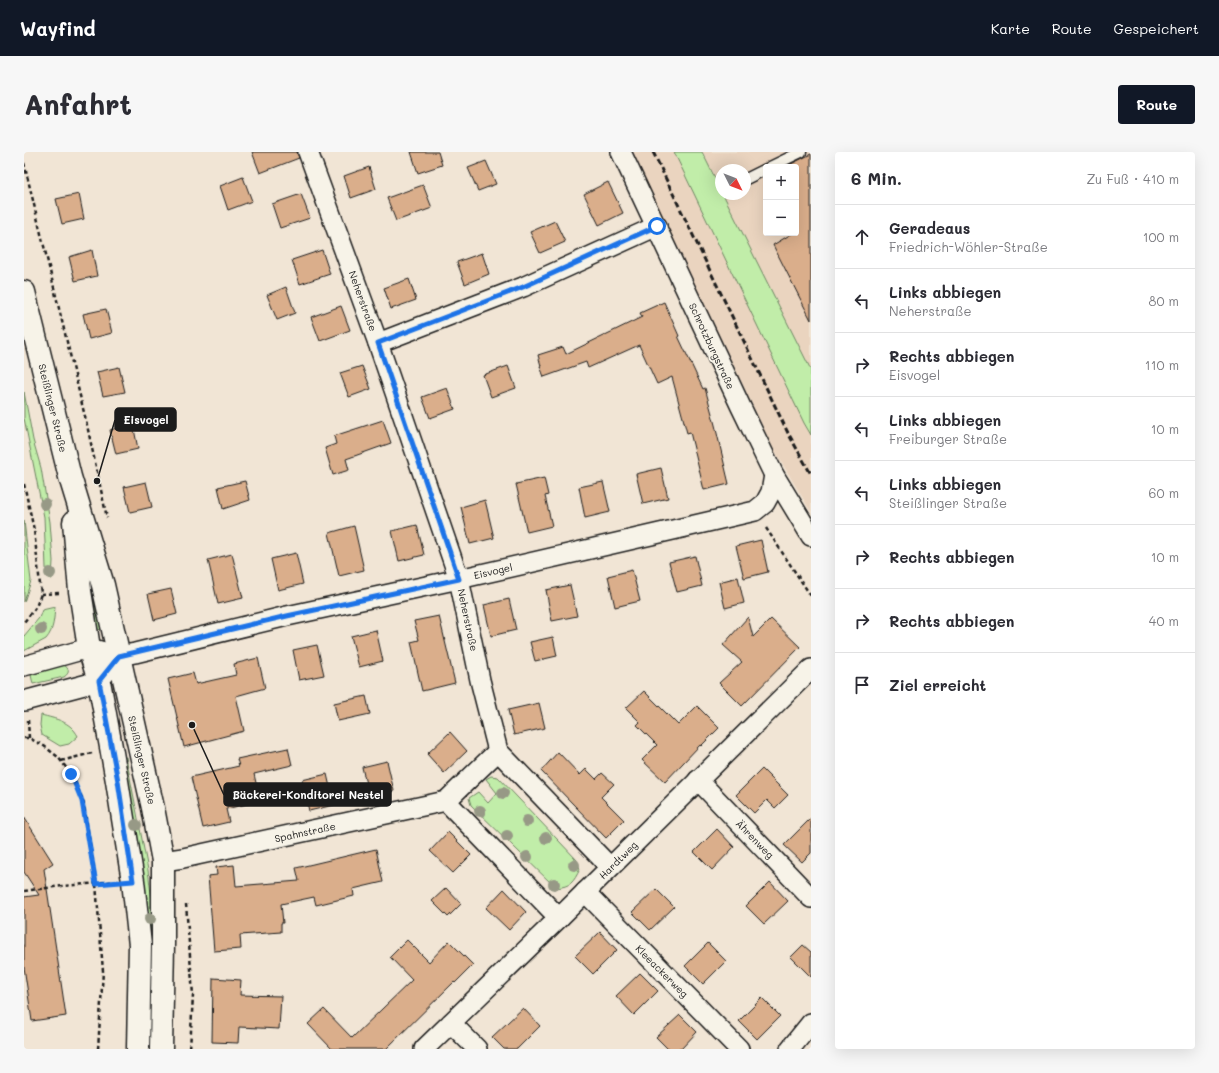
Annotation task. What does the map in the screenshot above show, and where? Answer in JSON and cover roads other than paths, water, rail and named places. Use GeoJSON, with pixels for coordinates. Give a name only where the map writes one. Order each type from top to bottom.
{"type":"FeatureCollection","features":[{"type":"Feature","properties":{"kind":"street","name":"Neherstraße"},"geometry":{"type":"LineString","coordinates":[[308,152],[378,343],[459,579],[480,680],[498,751],[610,867]]}},
{"type":"Feature","properties":{"kind":"street","name":"Schrotzburgstraße"},"geometry":{"type":"LineString","coordinates":[[622,152],[741,408],[774,475],[811,536]]}},
{"type":"Feature","properties":{"kind":"street"},"geometry":{"type":"LineString","coordinates":[[378,343],[523,287],[657,226]]}},
{"type":"Feature","properties":{"kind":"street","name":"Steißlinger Straße"},"geometry":{"type":"LineString","coordinates":[[24,292],[70,477],[103,585],[153,808],[163,861],[161,1049]]}},
{"type":"Feature","properties":{"kind":"street","name":"Eisvogel"},"geometry":{"type":"LineString","coordinates":[[119,656],[287,616],[459,579],[755,510],[765,503],[771,492],[774,475]]}},
{"type":"Feature","properties":{"kind":"street","name":"Steißlinger Straße"},"geometry":{"type":"LineString","coordinates":[[70,477],[80,591],[89,648],[99,681],[118,781],[133,881],[140,945],[138,1049]]}},
{"type":"Feature","properties":{"kind":"street"},"geometry":{"type":"LineString","coordinates":[[24,666],[89,648],[119,656],[99,681],[24,701]]}},
{"type":"Feature","properties":{"kind":"street","name":"Hardtweg"},"geometry":{"type":"LineString","coordinates":[[424,1049],[811,669]]}},
{"type":"Feature","properties":{"kind":"street"},"geometry":{"type":"LineString","coordinates":[[498,751],[446,801],[559,918]]}},
{"type":"Feature","properties":{"kind":"street","name":"Ährenweg"},"geometry":{"type":"LineString","coordinates":[[698,780],[811,898]]}},
{"type":"Feature","properties":{"kind":"street","name":"Spahnstraße"},"geometry":{"type":"LineString","coordinates":[[163,861],[446,801]]}},
{"type":"Feature","properties":{"kind":"street","name":"Kleeackerweg"},"geometry":{"type":"LineString","coordinates":[[585,892],[739,1049]]}},
{"type":"Feature","properties":{"kind":"street"},"geometry":{"type":"LineString","coordinates":[[451,1023],[477,1049]]}},
{"type":"Feature","properties":{"kind":"street"},"geometry":{"type":"LineString","coordinates":[[790,1049],[811,1023]]}},
{"type":"Feature","properties":{"kind":"lane"},"geometry":{"type":"LineString","coordinates":[[776,164],[801,152]]}},
{"type":"Feature","properties":{"kind":"lane"},"geometry":{"type":"LineString","coordinates":[[751,176],[763,170]]}},
{"type":"Feature","properties":{"kind":"railway"},"geometry":{"type":"LineString","coordinates":[[653,152],[788,433],[811,474]]}},
{"type":"Feature","properties":{"kind":"place","name":"Eisvogel"},"geometry":{"type":"Point","coordinates":[97,481]}},
{"type":"Feature","properties":{"kind":"place","name":"Bäckerei-Konditorei Nestel"},"geometry":{"type":"Point","coordinates":[192,725]}}]}
